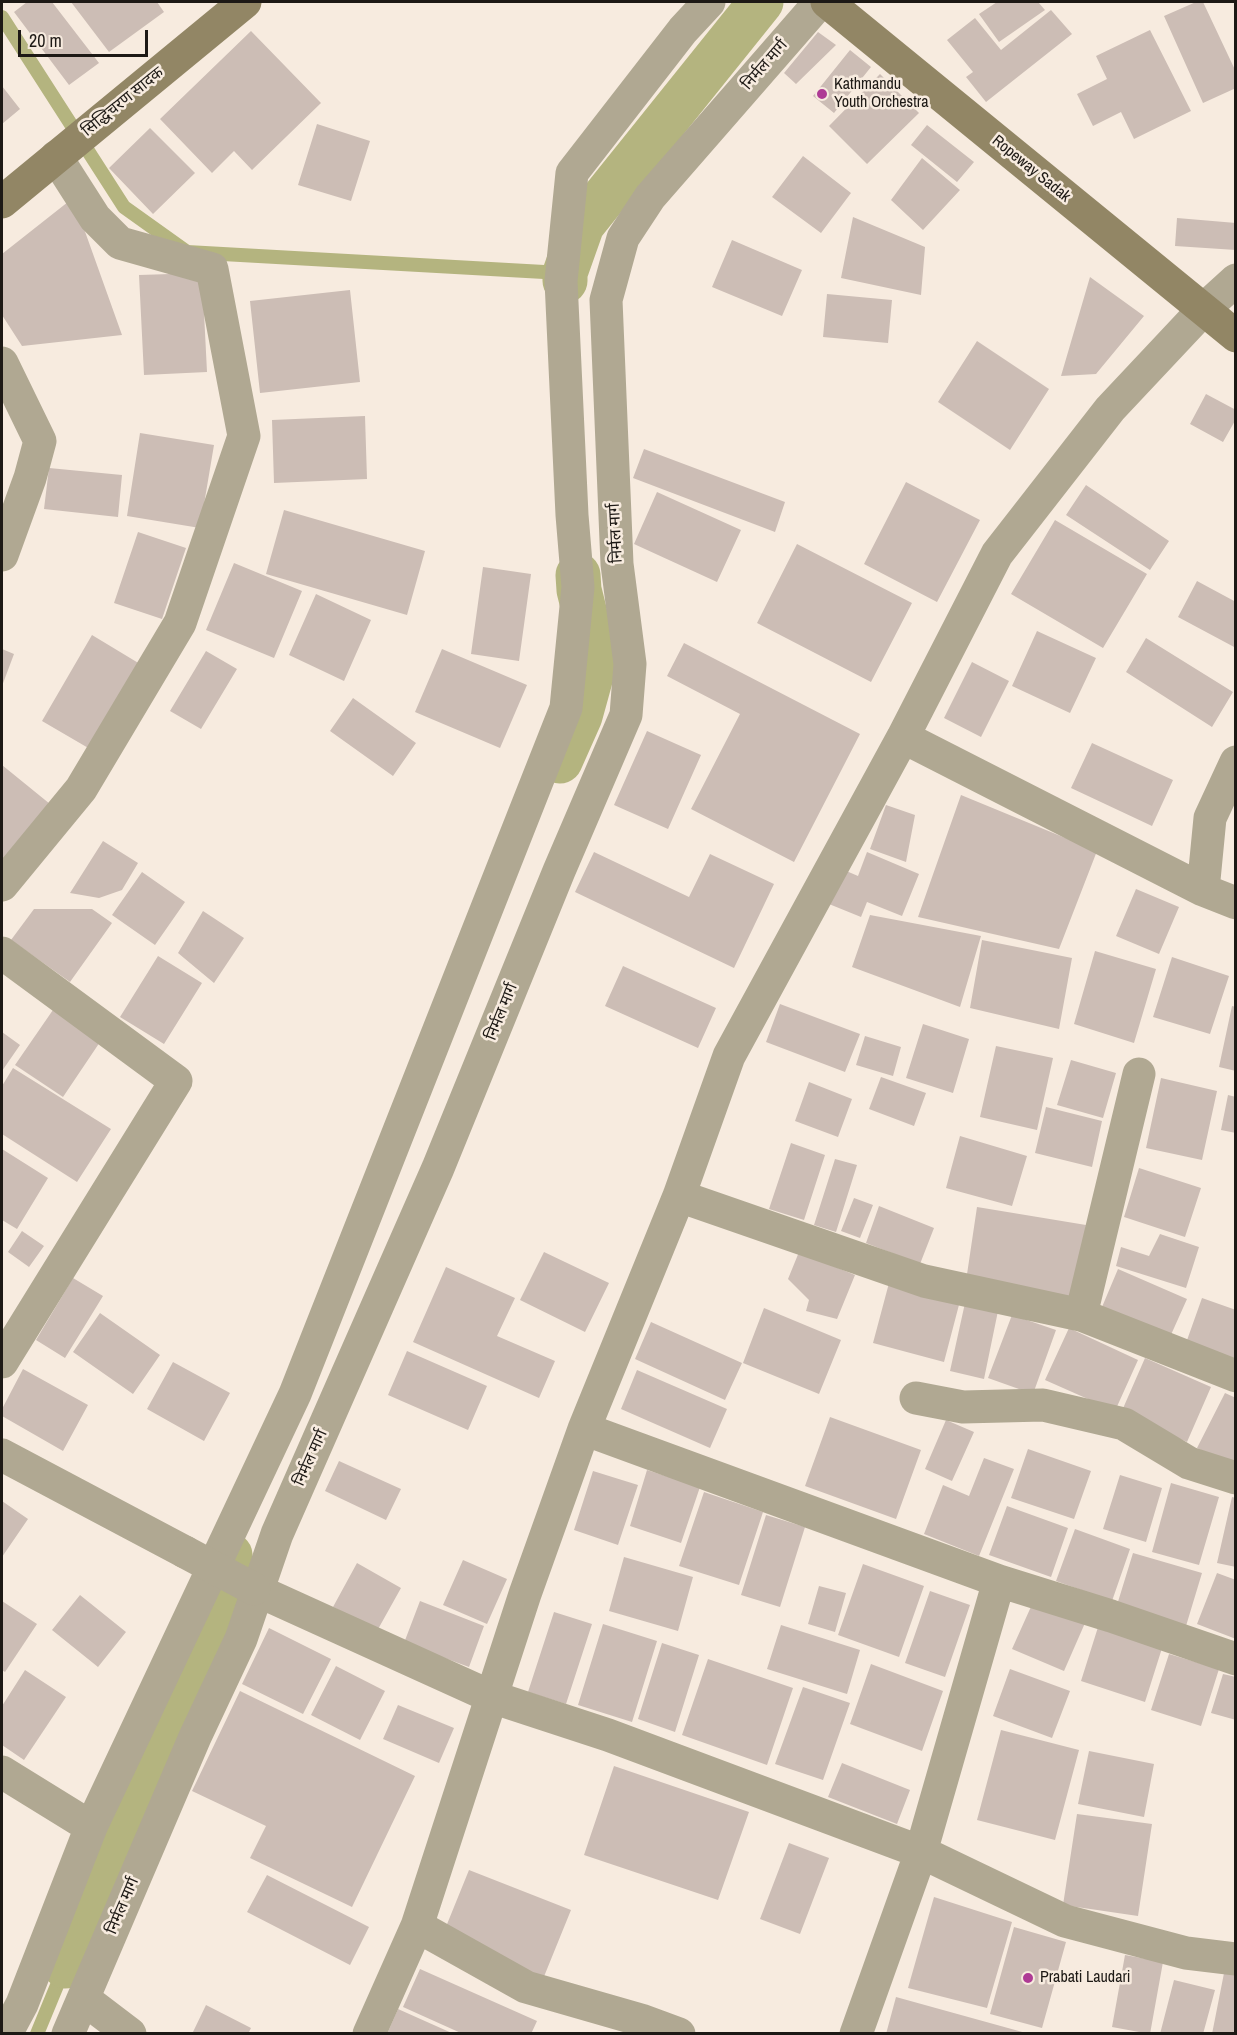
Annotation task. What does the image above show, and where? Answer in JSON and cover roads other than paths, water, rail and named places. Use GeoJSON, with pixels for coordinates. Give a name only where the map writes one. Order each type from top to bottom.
{"type":"FeatureCollection","features":[{"type":"Feature","properties":{"kind":"main road","name":"सिद्धिचरण सादक"},"geometry":{"type":"LineString","coordinates":[[2,202],[244,2]]}},
{"type":"Feature","properties":{"kind":"main road","name":"Ropeway Sadak"},"geometry":{"type":"LineString","coordinates":[[827,2],[1236,336]]}},
{"type":"Feature","properties":{"kind":"street"},"geometry":{"type":"LineString","coordinates":[[6,2034],[12,1998],[296,1394],[566,708],[578,587],[572,515],[561,281],[572,173],[682,30],[709,2]]}},
{"type":"Feature","properties":{"kind":"street","name":"निर्मल मार्ग"},"geometry":{"type":"LineString","coordinates":[[68,2034],[195,1737],[241,1639],[277,1534],[438,1168],[559,871],[626,715],[630,664],[617,564],[606,300],[623,238],[650,196],[820,2]]}},
{"type":"Feature","properties":{"kind":"street"},"geometry":{"type":"LineString","coordinates":[[2,885],[81,789],[180,623],[243,436],[212,269],[120,243],[95,218],[56,157]]}},
{"type":"Feature","properties":{"kind":"street"},"geometry":{"type":"LineString","coordinates":[[369,2034],[417,1926],[525,1594],[584,1429],[679,1196],[729,1056],[903,737],[997,554],[1110,409],[1203,310],[1236,280]]}},
{"type":"Feature","properties":{"kind":"street"},"geometry":{"type":"LineString","coordinates":[[2,363],[40,441],[30,478],[2,555]]}},
{"type":"Feature","properties":{"kind":"street"},"geometry":{"type":"LineString","coordinates":[[903,737],[1203,890],[1236,903]]}},
{"type":"Feature","properties":{"kind":"street"},"geometry":{"type":"LineString","coordinates":[[1203,890],[1210,819],[1236,762]]}},
{"type":"Feature","properties":{"kind":"street"},"geometry":{"type":"LineString","coordinates":[[2,953],[176,1081],[2,1362]]}},
{"type":"Feature","properties":{"kind":"street"},"geometry":{"type":"LineString","coordinates":[[1082,1315],[1139,1074]]}},
{"type":"Feature","properties":{"kind":"street"},"geometry":{"type":"LineString","coordinates":[[679,1196],[924,1281],[1082,1315],[1236,1376]]}},
{"type":"Feature","properties":{"kind":"street"},"geometry":{"type":"LineString","coordinates":[[916,1398],[963,1407],[1042,1405],[1124,1424],[1189,1462],[1236,1478]]}},
{"type":"Feature","properties":{"kind":"street"},"geometry":{"type":"LineString","coordinates":[[584,1429],[999,1581],[1236,1659]]}},
{"type":"Feature","properties":{"kind":"street"},"geometry":{"type":"LineString","coordinates":[[2,1455],[256,1590],[492,1697],[608,1735],[921,1852],[1065,1921],[1186,1953],[1236,1959]]}},
{"type":"Feature","properties":{"kind":"street"},"geometry":{"type":"LineString","coordinates":[[856,2034],[921,1852],[999,1581]]}},
{"type":"Feature","properties":{"kind":"street"},"geometry":{"type":"LineString","coordinates":[[2,1772],[91,1827]]}},
{"type":"Feature","properties":{"kind":"street"},"geometry":{"type":"LineString","coordinates":[[417,1926],[526,1987],[641,2020],[679,2034]]}},
{"type":"Feature","properties":{"kind":"street"},"geometry":{"type":"LineString","coordinates":[[84,1998],[130,2034]]}},
{"type":"Feature","properties":{"kind":"waterway"},"geometry":{"type":"LineString","coordinates":[[565,281],[565,273],[582,225],[761,2]]}},
{"type":"Feature","properties":{"kind":"waterway"},"geometry":{"type":"LineString","coordinates":[[2,17],[124,207],[187,252],[562,273]]}},
{"type":"Feature","properties":{"kind":"waterway"},"geometry":{"type":"LineString","coordinates":[[560,761],[580,716],[596,658],[579,590],[578,575]]}},
{"type":"Feature","properties":{"kind":"waterway"},"geometry":{"type":"LineString","coordinates":[[65,1966],[172,1724],[230,1555]]}},
{"type":"Feature","properties":{"kind":"waterway"},"geometry":{"type":"LineString","coordinates":[[37,2034],[65,1966]]}},
{"type":"Feature","properties":{"kind":"place","name":"Kathmandu Youth Orchestra"},"geometry":{"type":"Point","coordinates":[822,94]}},
{"type":"Feature","properties":{"kind":"place","name":"Prabati Laudari"},"geometry":{"type":"Point","coordinates":[1028,1978]}}]}
